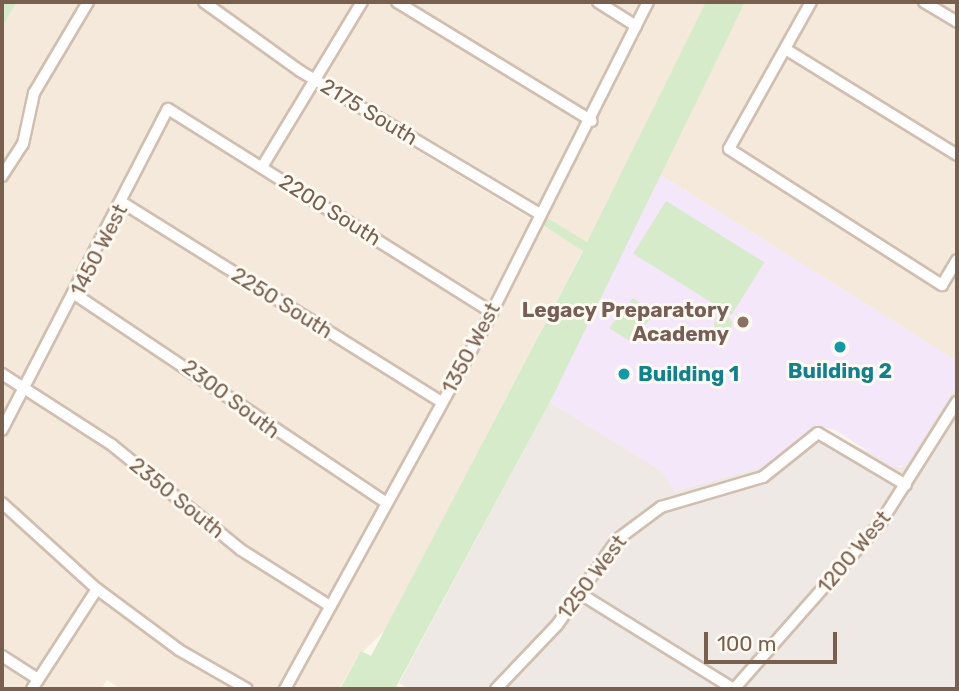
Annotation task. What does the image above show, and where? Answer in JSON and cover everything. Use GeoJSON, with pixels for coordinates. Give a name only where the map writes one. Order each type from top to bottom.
{"type":"FeatureCollection","features":[{"type":"Feature","properties":{"kind":"street"},"geometry":{"type":"LineString","coordinates":[[2,176],[23,144],[34,93],[88,2]]}},
{"type":"Feature","properties":{"kind":"street","name":"2175 South"},"geometry":{"type":"LineString","coordinates":[[204,2],[216,5],[314,80],[540,214]]}},
{"type":"Feature","properties":{"kind":"street"},"geometry":{"type":"LineString","coordinates":[[262,167],[362,2]]}},
{"type":"Feature","properties":{"kind":"street"},"geometry":{"type":"LineString","coordinates":[[397,2],[592,121]]}},
{"type":"Feature","properties":{"kind":"street"},"geometry":{"type":"LineString","coordinates":[[598,2],[636,26]]}},
{"type":"Feature","properties":{"kind":"street","name":"1350 West"},"geometry":{"type":"LineString","coordinates":[[285,689],[492,312],[540,214],[592,121],[648,2]]}},
{"type":"Feature","properties":{"kind":"street"},"geometry":{"type":"LineString","coordinates":[[811,2],[787,50],[729,149],[942,285],[957,260]]}},
{"type":"Feature","properties":{"kind":"street"},"geometry":{"type":"LineString","coordinates":[[924,2],[957,22]]}},
{"type":"Feature","properties":{"kind":"street"},"geometry":{"type":"LineString","coordinates":[[787,50],[957,155]]}},
{"type":"Feature","properties":{"kind":"street","name":"2200 South"},"geometry":{"type":"LineString","coordinates":[[168,109],[492,312]]}},
{"type":"Feature","properties":{"kind":"street","name":"1450 West"},"geometry":{"type":"LineString","coordinates":[[26,389],[123,203],[168,109]]}},
{"type":"Feature","properties":{"kind":"street","name":"2250 South"},"geometry":{"type":"LineString","coordinates":[[123,203],[442,402]]}},
{"type":"Feature","properties":{"kind":"street","name":"2300 South"},"geometry":{"type":"LineString","coordinates":[[76,295],[387,503]]}},
{"type":"Feature","properties":{"kind":"street","name":"2350 South"},"geometry":{"type":"LineString","coordinates":[[2,374],[112,445],[241,550],[330,606]]}},
{"type":"Feature","properties":{"kind":"street"},"geometry":{"type":"LineString","coordinates":[[2,430],[26,389]]}},
{"type":"Feature","properties":{"kind":"street","name":"1200 West"},"geometry":{"type":"LineString","coordinates":[[734,689],[877,527],[957,402]]}},
{"type":"Feature","properties":{"kind":"street","name":"1250 West"},"geometry":{"type":"LineString","coordinates":[[496,689],[579,593],[608,551],[641,519],[677,500],[763,477],[814,434],[830,437],[906,485]]}},
{"type":"Feature","properties":{"kind":"street"},"geometry":{"type":"LineString","coordinates":[[2,503],[97,589],[179,650],[247,689]]}},
{"type":"Feature","properties":{"kind":"street"},"geometry":{"type":"LineString","coordinates":[[32,689],[97,589]]}},
{"type":"Feature","properties":{"kind":"street"},"geometry":{"type":"LineString","coordinates":[[579,593],[734,689]]}},
{"type":"Feature","properties":{"kind":"street"},"geometry":{"type":"LineString","coordinates":[[2,656],[38,679]]}},
{"type":"Feature","properties":{"kind":"shaded area"},"geometry":{"type":"Polygon","coordinates":[[[17,2],[192,2],[323,94],[583,250],[385,630],[358,656],[339,689],[121,689],[107,680],[101,689],[2,689],[2,27],[17,2]]]}},
{"type":"Feature","properties":{"kind":"shaded area"},"geometry":{"type":"Polygon","coordinates":[[[215,2],[707,2],[587,242],[546,217],[549,210],[273,46],[215,2]]]}},
{"type":"Feature","properties":{"kind":"shaded area"},"geometry":{"type":"Polygon","coordinates":[[[745,2],[957,2],[957,361],[659,174],[745,2]]]}},
{"type":"Feature","properties":{"kind":"shaded area","name":"Legacy Preparatory Academy"},"geometry":{"type":"Polygon","coordinates":[[[659,174],[957,361],[957,385],[906,465],[893,467],[835,430],[814,425],[765,466],[674,491],[662,471],[550,402],[659,174]]]}},
{"type":"Feature","properties":{"kind":"shaded area"},"geometry":{"type":"Polygon","coordinates":[[[957,385],[957,689],[409,689],[399,683],[550,402],[662,471],[675,491],[765,466],[814,425],[901,468],[957,385]]]}},
{"type":"Feature","properties":{"kind":"green space"},"geometry":{"type":"Polygon","coordinates":[[[2,2],[17,2],[2,27],[2,2]]]}},
{"type":"Feature","properties":{"kind":"green space"},"geometry":{"type":"Polygon","coordinates":[[[706,2],[745,2],[550,402],[395,689],[340,689],[361,651],[371,656],[583,251],[541,224],[546,217],[587,242],[706,2]]]}},
{"type":"Feature","properties":{"kind":"green space"},"geometry":{"type":"Polygon","coordinates":[[[666,201],[764,262],[732,315],[633,254],[666,201]]]}},
{"type":"Feature","properties":{"kind":"green space"},"geometry":{"type":"Polygon","coordinates":[[[633,298],[655,313],[631,342],[609,328],[633,298]]]}},
{"type":"Feature","properties":{"kind":"green space"},"geometry":{"type":"Polygon","coordinates":[[[723,315],[729,318],[732,324],[729,330],[723,333],[717,330],[714,324],[717,318],[723,315]]]}},
{"type":"Feature","properties":{"kind":"place","name":"Legacy Preparatory Academy"},"geometry":{"type":"Point","coordinates":[743,322]}},
{"type":"Feature","properties":{"kind":"place","name":"Building 2"},"geometry":{"type":"Point","coordinates":[840,347]}},
{"type":"Feature","properties":{"kind":"place","name":"Building 1"},"geometry":{"type":"Point","coordinates":[624,374]}}]}
